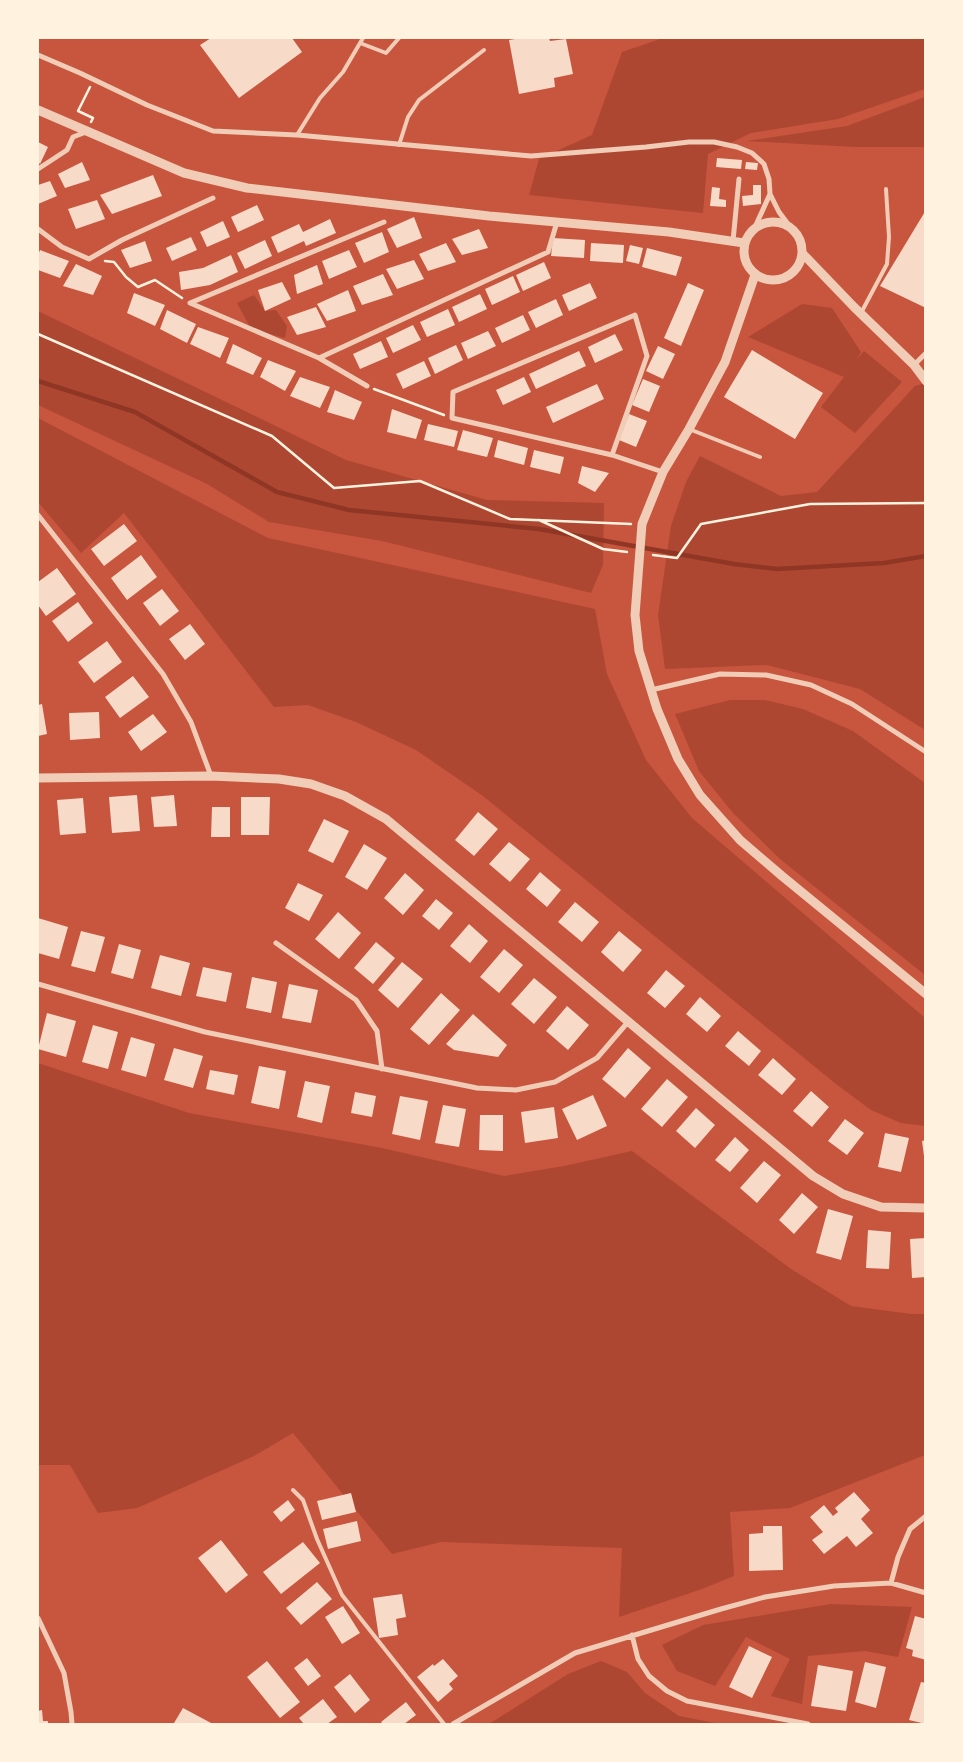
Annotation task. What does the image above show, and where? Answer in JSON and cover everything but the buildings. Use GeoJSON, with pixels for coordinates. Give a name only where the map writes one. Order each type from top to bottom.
{"type":"FeatureCollection","features":[{"type":"Feature","properties":{"kind":"street"},"geometry":{"type":"LineString","coordinates":[[38,55],[147,105],[213,131],[297,135],[531,156],[689,142],[714,142],[737,147],[752,153],[764,164],[769,179],[770,194],[779,212],[798,235],[801,244],[802,253],[796,270],[789,276],[772,280],[763,279],[755,275],[749,268],[743,252],[744,243],[755,227],[770,194]]}},
{"type":"Feature","properties":{"kind":"street"},"geometry":{"type":"LineString","coordinates":[[38,110],[184,173],[247,188],[557,222],[669,232],[744,243]]}},
{"type":"Feature","properties":{"kind":"street"},"geometry":{"type":"LineString","coordinates":[[38,169],[67,150],[73,137],[86,132]]}},
{"type":"Feature","properties":{"kind":"street"},"geometry":{"type":"LineString","coordinates":[[733,241],[739,179]]}},
{"type":"Feature","properties":{"kind":"street"},"geometry":{"type":"LineString","coordinates":[[38,229],[62,247],[90,259],[122,240],[213,198]]}},
{"type":"Feature","properties":{"kind":"street"},"geometry":{"type":"LineString","coordinates":[[190,303],[384,222]]}},
{"type":"Feature","properties":{"kind":"street"},"geometry":{"type":"LineString","coordinates":[[319,358],[548,252],[557,222]]}},
{"type":"Feature","properties":{"kind":"street"},"geometry":{"type":"LineString","coordinates":[[755,227],[773,222],[791,228]]}},
{"type":"Feature","properties":{"kind":"street"},"geometry":{"type":"LineString","coordinates":[[802,253],[914,365],[926,381]]}},
{"type":"Feature","properties":{"kind":"street"},"geometry":{"type":"LineString","coordinates":[[755,275],[725,362],[689,429],[663,472],[642,524],[634,615],[639,651],[657,709],[675,750],[700,795],[740,840],[926,994]]}},
{"type":"Feature","properties":{"kind":"street"},"geometry":{"type":"LineString","coordinates":[[190,303],[319,358],[367,386]]}},
{"type":"Feature","properties":{"kind":"street"},"geometry":{"type":"LineString","coordinates":[[612,454],[647,356],[635,315],[453,392],[452,418],[612,454],[663,472]]}},
{"type":"Feature","properties":{"kind":"street"},"geometry":{"type":"LineString","coordinates":[[914,365],[926,353]]}},
{"type":"Feature","properties":{"kind":"street"},"geometry":{"type":"LineString","coordinates":[[38,514],[163,674],[191,722],[211,776]]}},
{"type":"Feature","properties":{"kind":"street"},"geometry":{"type":"LineString","coordinates":[[651,690],[720,674],[766,675],[811,685],[852,704],[926,752]]}},
{"type":"Feature","properties":{"kind":"street"},"geometry":{"type":"LineString","coordinates":[[38,778],[211,776],[280,779],[311,784],[345,796],[386,819],[813,1176],[843,1194],[881,1207],[926,1208]]}},
{"type":"Feature","properties":{"kind":"street"},"geometry":{"type":"LineString","coordinates":[[276,942],[356,1000],[377,1031],[382,1069]]}},
{"type":"Feature","properties":{"kind":"street"},"geometry":{"type":"LineString","coordinates":[[38,984],[205,1032],[477,1088],[516,1090],[555,1082],[598,1058],[628,1022]]}},
{"type":"Feature","properties":{"kind":"street"},"geometry":{"type":"LineString","coordinates":[[891,1583],[898,1557],[910,1529],[926,1516]]}},
{"type":"Feature","properties":{"kind":"street"},"geometry":{"type":"LineString","coordinates":[[453,1724],[575,1653],[766,1597],[834,1586],[891,1583],[926,1593]]}},
{"type":"Feature","properties":{"kind":"street"},"geometry":{"type":"LineString","coordinates":[[38,1618],[64,1674],[72,1724]]}},
{"type":"Feature","properties":{"kind":"street"},"geometry":{"type":"LineString","coordinates":[[632,1635],[638,1659],[649,1676],[667,1691],[687,1701],[806,1724]]}},
{"type":"Feature","properties":{"kind":"lane"},"geometry":{"type":"LineString","coordinates":[[297,135],[320,98],[343,72],[363,38]]}},
{"type":"Feature","properties":{"kind":"lane"},"geometry":{"type":"LineString","coordinates":[[360,43],[386,53],[399,38]]}},
{"type":"Feature","properties":{"kind":"lane"},"geometry":{"type":"LineString","coordinates":[[399,145],[408,117],[419,100],[484,50]]}},
{"type":"Feature","properties":{"kind":"lane"},"geometry":{"type":"LineString","coordinates":[[861,314],[888,264],[890,237],[886,189]]}},
{"type":"Feature","properties":{"kind":"lane"},"geometry":{"type":"LineString","coordinates":[[689,429],[760,457]]}},
{"type":"Feature","properties":{"kind":"lane"},"geometry":{"type":"LineString","coordinates":[[293,1490],[303,1500],[342,1595],[444,1724]]}},
{"type":"Feature","properties":{"kind":"path"},"geometry":{"type":"LineString","coordinates":[[93,80],[78,111],[93,118]]}},
{"type":"Feature","properties":{"kind":"path"},"geometry":{"type":"LineString","coordinates":[[90,259],[114,262],[138,287],[155,280],[190,303]]}},
{"type":"Feature","properties":{"kind":"path"},"geometry":{"type":"LineString","coordinates":[[38,334],[272,436],[334,488],[420,481],[510,518],[642,524]]}},
{"type":"Feature","properties":{"kind":"path"},"geometry":{"type":"LineString","coordinates":[[367,386],[452,418]]}},
{"type":"Feature","properties":{"kind":"path"},"geometry":{"type":"LineString","coordinates":[[653,555],[677,558],[701,524],[810,504],[926,503]]}},
{"type":"Feature","properties":{"kind":"path"},"geometry":{"type":"LineString","coordinates":[[538,520],[603,549],[627,552]]}},
{"type":"Feature","properties":{"kind":"shaded area"},"geometry":{"type":"Polygon","coordinates":[[[663,38],[925,38],[925,89],[838,119],[751,133],[708,154],[703,213],[529,195],[539,159],[592,135],[622,52],[663,38]]]}},
{"type":"Feature","properties":{"kind":"shaded area"},"geometry":{"type":"Polygon","coordinates":[[[925,97],[925,147],[855,147],[747,141],[847,126],[925,97]]]}},
{"type":"Feature","properties":{"kind":"shaded area"},"geometry":{"type":"Polygon","coordinates":[[[254,295],[265,311],[276,310],[287,326],[285,338],[251,329],[237,303],[254,295]]]}},
{"type":"Feature","properties":{"kind":"shaded area"},"geometry":{"type":"Polygon","coordinates":[[[802,304],[832,308],[861,352],[856,360],[864,351],[902,382],[855,433],[821,407],[844,377],[748,337],[802,304]]]}},
{"type":"Feature","properties":{"kind":"shaded area"},"geometry":{"type":"Polygon","coordinates":[[[38,311],[346,460],[487,500],[604,503],[603,565],[591,593],[382,541],[269,522],[207,484],[38,405],[38,311]]]}},
{"type":"Feature","properties":{"kind":"shaded area"},"geometry":{"type":"Polygon","coordinates":[[[925,383],[925,730],[860,689],[767,665],[665,669],[658,615],[671,526],[686,482],[700,456],[781,496],[817,492],[915,386],[925,383]]]}},
{"type":"Feature","properties":{"kind":"shaded area"},"geometry":{"type":"Polygon","coordinates":[[[38,418],[268,538],[595,609],[607,674],[646,760],[692,818],[925,1018],[925,1126],[901,1123],[871,1110],[836,1084],[483,796],[416,750],[356,722],[308,705],[274,707],[124,513],[81,553],[38,502],[38,418]]]}},
{"type":"Feature","properties":{"kind":"shaded area"},"geometry":{"type":"Polygon","coordinates":[[[730,700],[765,700],[803,709],[853,731],[925,783],[925,975],[780,859],[733,813],[699,771],[675,714],[730,700]]]}},
{"type":"Feature","properties":{"kind":"shaded area"},"geometry":{"type":"Polygon","coordinates":[[[38,1063],[189,1113],[382,1148],[504,1176],[564,1166],[632,1151],[791,1269],[851,1306],[911,1314],[925,1314],[925,1455],[790,1508],[730,1512],[734,1576],[619,1617],[622,1548],[441,1542],[392,1554],[293,1433],[254,1456],[137,1508],[98,1513],[70,1465],[38,1465],[38,1063]]]}},
{"type":"Feature","properties":{"kind":"shaded area"},"geometry":{"type":"Polygon","coordinates":[[[831,1604],[912,1607],[898,1657],[865,1651],[808,1656],[802,1704],[771,1696],[790,1659],[746,1637],[715,1686],[677,1671],[662,1645],[703,1625],[831,1604]]]}},
{"type":"Feature","properties":{"kind":"shaded area"},"geometry":{"type":"Polygon","coordinates":[[[601,1661],[627,1672],[645,1693],[679,1716],[720,1724],[489,1724],[568,1674],[601,1661]]]}},
{"type":"Feature","properties":{"kind":"waterway"},"geometry":{"type":"LineString","coordinates":[[38,381],[135,412],[277,492],[349,510],[539,529],[734,564],[777,569],[884,563],[926,556]]}}]}
